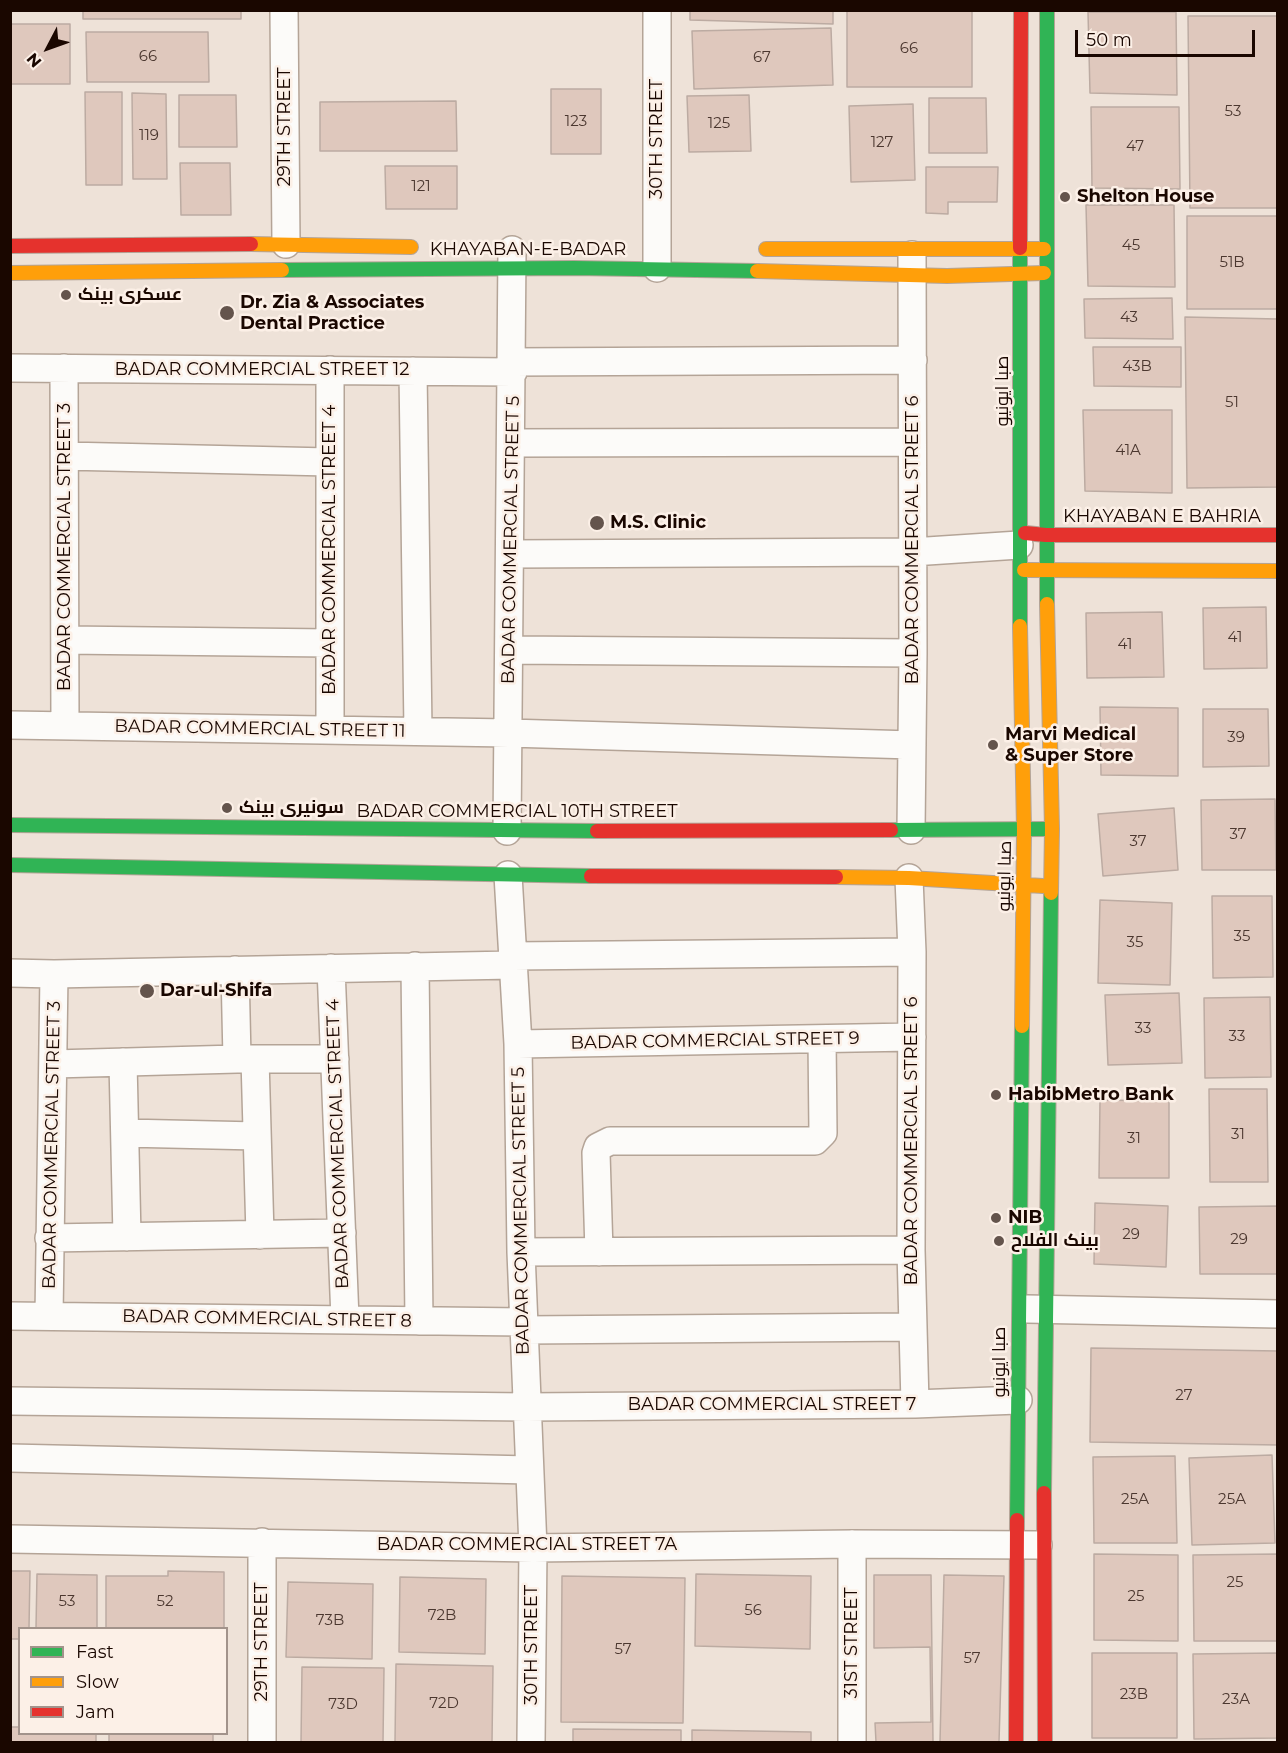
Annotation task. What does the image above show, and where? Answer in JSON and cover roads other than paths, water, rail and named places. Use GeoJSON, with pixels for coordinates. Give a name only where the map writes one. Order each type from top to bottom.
{"type":"FeatureCollection","features":[{"type":"Feature","properties":{"kind":"main road","name":"صبا ایونیو"},"geometry":{"type":"LineString","coordinates":[[1021,10],[1020,549],[1024,829],[1018,1400],[1045,1743]]}},
{"type":"Feature","properties":{"kind":"main road","name":"صبا ایونیو"},"geometry":{"type":"LineString","coordinates":[[1016,1743],[1046,1310],[1052,829],[1046,569],[1047,10]]}},
{"type":"Feature","properties":{"kind":"main road","name":"KHAYABAN-E-BADAR"},"geometry":{"type":"LineString","coordinates":[[10,246],[286,244],[429,248]]}},
{"type":"Feature","properties":{"kind":"main road","name":"KHAYABAN-E-BADAR"},"geometry":{"type":"LineString","coordinates":[[750,249],[912,262],[1021,274],[1046,272]]}},
{"type":"Feature","properties":{"kind":"main road","name":"KHAYABAN-E-BADAR"},"geometry":{"type":"LineString","coordinates":[[10,273],[512,254],[657,254],[912,262],[1022,249],[1046,249]]}},
{"type":"Feature","properties":{"kind":"main road","name":"KHAYABAN E BAHRIA"},"geometry":{"type":"LineString","coordinates":[[1020,549],[1046,535],[1278,535]]}},
{"type":"Feature","properties":{"kind":"main road"},"geometry":{"type":"LineString","coordinates":[[1020,549],[1046,569],[1278,571]]}},
{"type":"Feature","properties":{"kind":"main road","name":"BADAR COMMERCIAL 10TH STREET"},"geometry":{"type":"LineString","coordinates":[[10,825],[507,831],[1052,829]]}},
{"type":"Feature","properties":{"kind":"main road"},"geometry":{"type":"LineString","coordinates":[[10,865],[508,875],[909,878],[1051,887]]}},
{"type":"Feature","properties":{"kind":"street","name":"29TH STREET"},"geometry":{"type":"LineString","coordinates":[[284,10],[286,244]]}},
{"type":"Feature","properties":{"kind":"street","name":"30TH STREET"},"geometry":{"type":"LineString","coordinates":[[657,10],[657,254]]}},
{"type":"Feature","properties":{"kind":"street","name":"BADAR COMMERCIAL STREET 5"},"geometry":{"type":"LineString","coordinates":[[507,831],[513,367],[512,254]]}},
{"type":"Feature","properties":{"kind":"street","name":"BADAR COMMERCIAL STREET 6"},"geometry":{"type":"LineString","coordinates":[[911,830],[912,262]]}},
{"type":"Feature","properties":{"kind":"street","name":"BADAR COMMERCIAL STREET 12"},"geometry":{"type":"LineString","coordinates":[[10,368],[413,371],[913,360]]}},
{"type":"Feature","properties":{"kind":"street","name":"BADAR COMMERCIAL STREET 3"},"geometry":{"type":"LineString","coordinates":[[64,368],[65,725]]}},
{"type":"Feature","properties":{"kind":"street","name":"BADAR COMMERCIAL STREET 4"},"geometry":{"type":"LineString","coordinates":[[330,370],[330,730]]}},
{"type":"Feature","properties":{"kind":"street"},"geometry":{"type":"LineString","coordinates":[[413,371],[418,731]]}},
{"type":"Feature","properties":{"kind":"street"},"geometry":{"type":"LineString","coordinates":[[512,442],[912,442]]}},
{"type":"Feature","properties":{"kind":"street"},"geometry":{"type":"LineString","coordinates":[[65,456],[329,462]]}},
{"type":"Feature","properties":{"kind":"street"},"geometry":{"type":"LineString","coordinates":[[511,554],[912,552],[1020,549]]}},
{"type":"Feature","properties":{"kind":"street"},"geometry":{"type":"LineString","coordinates":[[64,640],[330,643]]}},
{"type":"Feature","properties":{"kind":"street"},"geometry":{"type":"LineString","coordinates":[[510,650],[913,653]]}},
{"type":"Feature","properties":{"kind":"street","name":"BADAR COMMERCIAL STREET 11"},"geometry":{"type":"LineString","coordinates":[[10,724],[509,733],[912,745]]}},
{"type":"Feature","properties":{"kind":"street","name":"BADAR COMMERCIAL STREET 5"},"geometry":{"type":"LineString","coordinates":[[508,875],[518,1044],[521,1252],[532,1548]]}},
{"type":"Feature","properties":{"kind":"street","name":"BADAR COMMERCIAL STREET 6"},"geometry":{"type":"LineString","coordinates":[[909,878],[912,951],[911,1250],[915,1404]]}},
{"type":"Feature","properties":{"kind":"street"},"geometry":{"type":"LineString","coordinates":[[10,973],[415,966],[512,960],[912,951]]}},
{"type":"Feature","properties":{"kind":"street"},"geometry":{"type":"LineString","coordinates":[[415,966],[419,1321]]}},
{"type":"Feature","properties":{"kind":"street","name":"BADAR COMMERCIAL STREET 4"},"geometry":{"type":"LineString","coordinates":[[332,968],[345,1319]]}},
{"type":"Feature","properties":{"kind":"street"},"geometry":{"type":"LineString","coordinates":[[235,970],[257,1136],[260,1235]]}},
{"type":"Feature","properties":{"kind":"street","name":"BADAR COMMERCIAL STREET 3"},"geometry":{"type":"LineString","coordinates":[[49,1316],[54,974]]}},
{"type":"Feature","properties":{"kind":"street","name":"BADAR COMMERCIAL STREET 9"},"geometry":{"type":"LineString","coordinates":[[518,1044],[912,1037]]}},
{"type":"Feature","properties":{"kind":"street"},"geometry":{"type":"LineString","coordinates":[[599,1251],[596,1153],[598,1147],[610,1141],[815,1141],[824,1133],[822,1039]]}},
{"type":"Feature","properties":{"kind":"street"},"geometry":{"type":"LineString","coordinates":[[54,1064],[335,1059]]}},
{"type":"Feature","properties":{"kind":"street"},"geometry":{"type":"LineString","coordinates":[[123,1062],[127,1237]]}},
{"type":"Feature","properties":{"kind":"street"},"geometry":{"type":"LineString","coordinates":[[124,1133],[257,1136]]}},
{"type":"Feature","properties":{"kind":"street"},"geometry":{"type":"LineString","coordinates":[[49,1238],[342,1233]]}},
{"type":"Feature","properties":{"kind":"street"},"geometry":{"type":"LineString","coordinates":[[521,1252],[911,1250]]}},
{"type":"Feature","properties":{"kind":"street"},"geometry":{"type":"LineString","coordinates":[[1018,1309],[1278,1314]]}},
{"type":"Feature","properties":{"kind":"street","name":"BADAR COMMERCIAL STREET 8"},"geometry":{"type":"LineString","coordinates":[[10,1316],[345,1319],[524,1326],[913,1327]]}},
{"type":"Feature","properties":{"kind":"street","name":"BADAR COMMERCIAL STREET 7"},"geometry":{"type":"LineString","coordinates":[[10,1401],[526,1407],[915,1404],[1018,1400]]}},
{"type":"Feature","properties":{"kind":"street"},"geometry":{"type":"LineString","coordinates":[[10,1458],[529,1470]]}},
{"type":"Feature","properties":{"kind":"street","name":"BADAR COMMERCIAL STREET 7A"},"geometry":{"type":"LineString","coordinates":[[10,1539],[532,1548],[1030,1544]]}},
{"type":"Feature","properties":{"kind":"street","name":"29TH STREET"},"geometry":{"type":"LineString","coordinates":[[262,1542],[262,1743]]}},
{"type":"Feature","properties":{"kind":"street","name":"31ST STREET"},"geometry":{"type":"LineString","coordinates":[[852,1544],[852,1743]]}},
{"type":"Feature","properties":{"kind":"street","name":"30TH STREET"},"geometry":{"type":"LineString","coordinates":[[531,1743],[532,1548]]}},
{"type":"Feature","properties":{"kind":"place","name":"Shelton House"},"geometry":{"type":"Point","coordinates":[1065,197]}},
{"type":"Feature","properties":{"kind":"place","name":"عسکری بینک"},"geometry":{"type":"Point","coordinates":[66,295]}},
{"type":"Feature","properties":{"kind":"place","name":"Dr. Zia & Associates Dental Practice"},"geometry":{"type":"Point","coordinates":[227,313]}},
{"type":"Feature","properties":{"kind":"place","name":"M.S. Clinic"},"geometry":{"type":"Point","coordinates":[597,523]}},
{"type":"Feature","properties":{"kind":"place","name":"Marvi Medical & Super Store"},"geometry":{"type":"Point","coordinates":[993,745]}},
{"type":"Feature","properties":{"kind":"place","name":"سونیری بینک"},"geometry":{"type":"Point","coordinates":[227,808]}},
{"type":"Feature","properties":{"kind":"place","name":"Dar-ul-Shifa"},"geometry":{"type":"Point","coordinates":[147,991]}},
{"type":"Feature","properties":{"kind":"place","name":"HabibMetro Bank"},"geometry":{"type":"Point","coordinates":[996,1095]}},
{"type":"Feature","properties":{"kind":"place","name":"NIB"},"geometry":{"type":"Point","coordinates":[996,1218]}},
{"type":"Feature","properties":{"kind":"place","name":"بینک الفلاح"},"geometry":{"type":"Point","coordinates":[999,1241]}}]}
